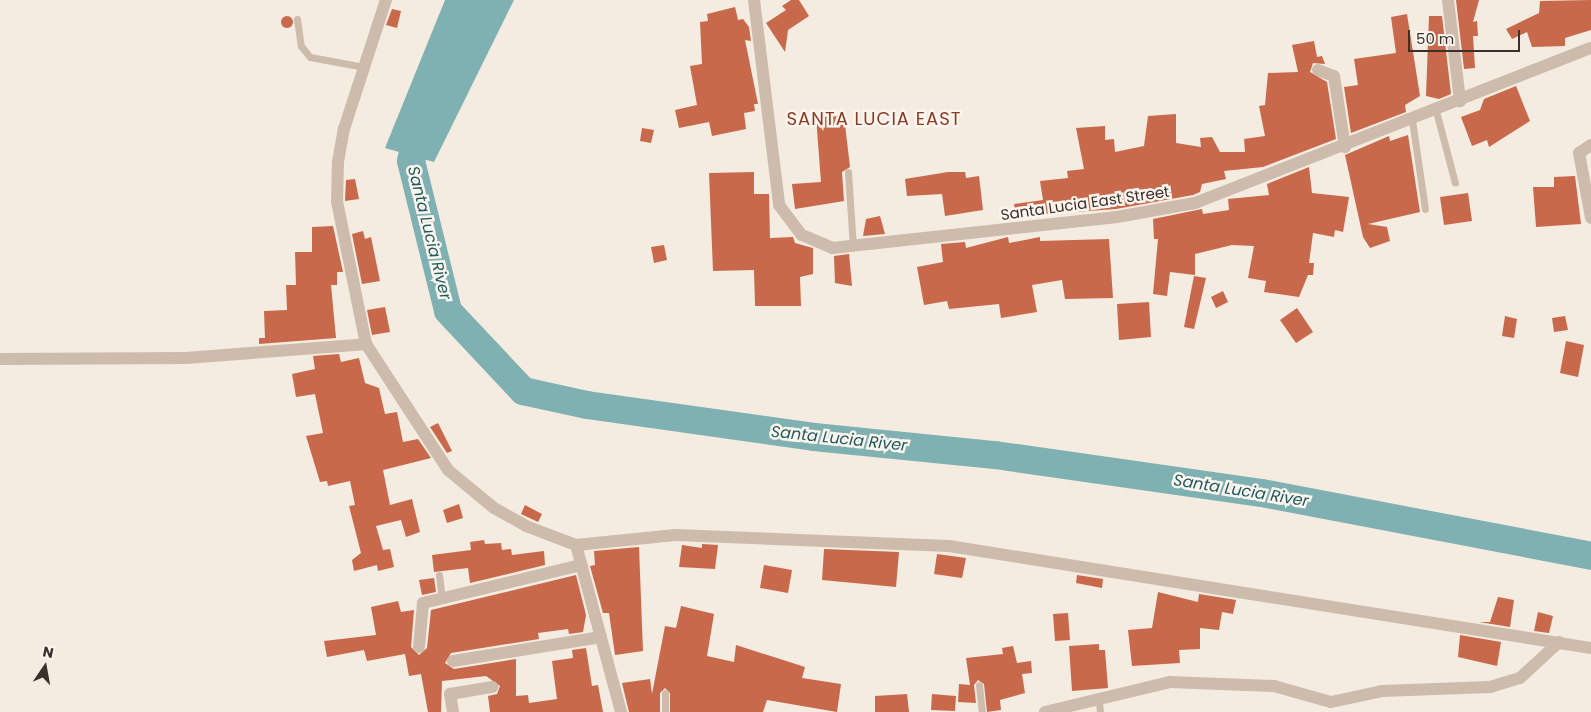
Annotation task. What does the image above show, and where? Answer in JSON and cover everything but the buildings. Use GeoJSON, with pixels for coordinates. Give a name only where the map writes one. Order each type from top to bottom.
{"type":"FeatureCollection","features":[{"type":"Feature","properties":{"kind":"street"},"geometry":{"type":"LineString","coordinates":[[386,0],[340,142],[337,194],[366,344],[448,470],[494,508],[526,526],[576,545],[685,535],[949,546],[1591,648]]}},
{"type":"Feature","properties":{"kind":"street","name":"Santa Lucia East Street"},"geometry":{"type":"LineString","coordinates":[[754,0],[779,206],[802,236],[818,245],[853,247],[1173,208],[1236,190],[1591,48]]}},
{"type":"Feature","properties":{"kind":"street"},"geometry":{"type":"LineString","coordinates":[[1448,0],[1460,101]]}},
{"type":"Feature","properties":{"kind":"street"},"geometry":{"type":"LineString","coordinates":[[1318,70],[1334,76],[1345,147]]}},
{"type":"Feature","properties":{"kind":"street"},"geometry":{"type":"LineString","coordinates":[[1591,146],[1580,153],[1591,218]]}},
{"type":"Feature","properties":{"kind":"street"},"geometry":{"type":"LineString","coordinates":[[0,359],[186,358],[366,344]]}},
{"type":"Feature","properties":{"kind":"street"},"geometry":{"type":"LineString","coordinates":[[576,545],[621,712]]}},
{"type":"Feature","properties":{"kind":"street"},"geometry":{"type":"LineString","coordinates":[[419,647],[420,607],[442,599],[581,565]]}},
{"type":"Feature","properties":{"kind":"street"},"geometry":{"type":"LineString","coordinates":[[453,661],[601,637]]}},
{"type":"Feature","properties":{"kind":"street"},"geometry":{"type":"LineString","coordinates":[[1045,712],[1099,707],[1170,682],[1274,686],[1331,702],[1382,692],[1490,687],[1520,678],[1559,642]]}},
{"type":"Feature","properties":{"kind":"street"},"geometry":{"type":"LineString","coordinates":[[452,712],[450,694],[492,687]]}},
{"type":"Feature","properties":{"kind":"lane"},"geometry":{"type":"LineString","coordinates":[[297,20],[301,46],[310,57],[364,67]]}},
{"type":"Feature","properties":{"kind":"lane"},"geometry":{"type":"LineString","coordinates":[[1436,111],[1455,183]]}},
{"type":"Feature","properties":{"kind":"lane"},"geometry":{"type":"LineString","coordinates":[[1412,120],[1425,209]]}},
{"type":"Feature","properties":{"kind":"lane"},"geometry":{"type":"LineString","coordinates":[[848,172],[853,247]]}},
{"type":"Feature","properties":{"kind":"lane"},"geometry":{"type":"LineString","coordinates":[[439,575],[442,599]]}},
{"type":"Feature","properties":{"kind":"lane"},"geometry":{"type":"LineString","coordinates":[[979,685],[982,712]]}},
{"type":"Feature","properties":{"kind":"lane"},"geometry":{"type":"LineString","coordinates":[[665,693],[665,712]]}},
{"type":"Feature","properties":{"kind":"water"},"geometry":{"type":"Polygon","coordinates":[[[445,0],[514,0],[434,162],[385,148],[445,0]]]}},
{"type":"Feature","properties":{"kind":"waterway","name":"Santa Lucia River"},"geometry":{"type":"LineString","coordinates":[[421,120],[411,161],[448,311],[523,391],[587,405],[814,437],[995,455],[1262,493],[1591,556]]}},
{"type":"Feature","properties":{"kind":"district","name":"SANTA LUCIA EAST"},"geometry":{"type":"Point","coordinates":[874,119]}}]}
